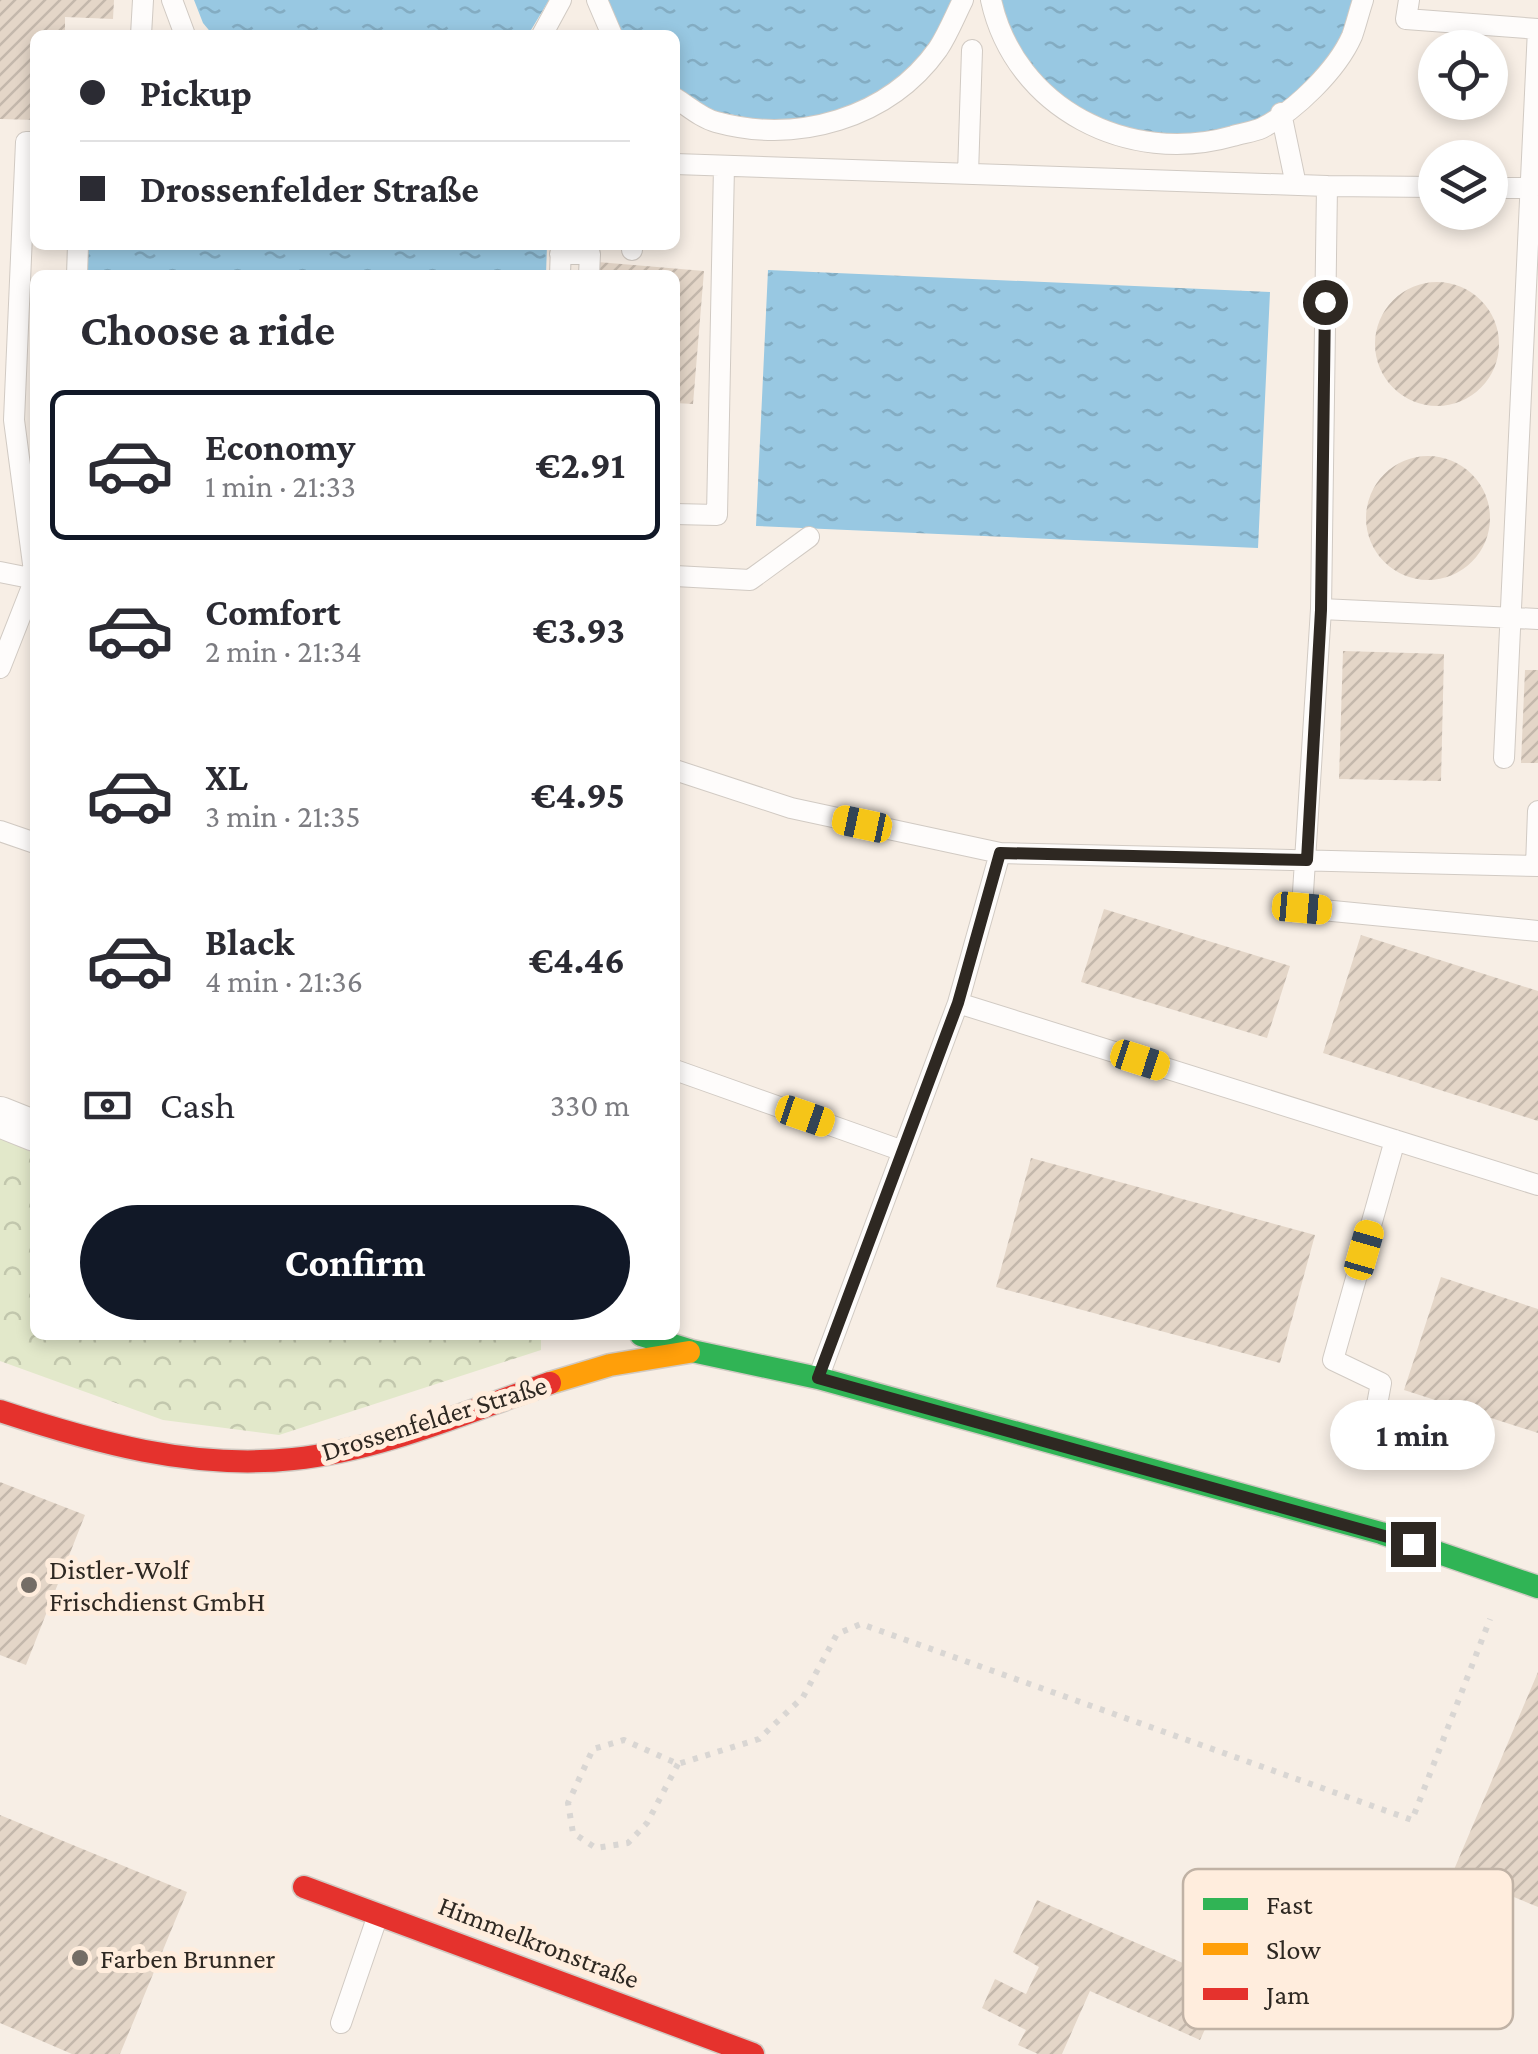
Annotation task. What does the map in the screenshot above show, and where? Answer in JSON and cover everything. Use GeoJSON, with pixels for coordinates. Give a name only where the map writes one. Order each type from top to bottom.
{"type":"FeatureCollection","features":[{"type":"Feature","properties":{"kind":"street"},"geometry":{"type":"LineString","coordinates":[[0,1117],[30,1129]]}},
{"type":"Feature","properties":{"kind":"street","name":"Drossenfelder Straße"},"geometry":{"type":"LineString","coordinates":[[657,1340],[818,1378],[1381,1534],[1538,1587]]}},
{"type":"Feature","properties":{"kind":"street","name":"Drossenfelder Straße"},"geometry":{"type":"LineString","coordinates":[[0,1412],[74,1436],[164,1456],[249,1463],[335,1452],[441,1421],[586,1371],[692,1351]]}},
{"type":"Feature","properties":{"kind":"street","name":"Himmelkronstraße"},"geometry":{"type":"LineString","coordinates":[[304,1887],[753,2054]]}},
{"type":"Feature","properties":{"kind":"lane"},"geometry":{"type":"LineString","coordinates":[[142,30],[143,0]]}},
{"type":"Feature","properties":{"kind":"lane"},"geometry":{"type":"LineString","coordinates":[[172,0],[183,30]]}},
{"type":"Feature","properties":{"kind":"lane"},"geometry":{"type":"LineString","coordinates":[[545,30],[561,0]]}},
{"type":"Feature","properties":{"kind":"lane"},"geometry":{"type":"LineString","coordinates":[[598,0],[610,30]]}},
{"type":"Feature","properties":{"kind":"lane"},"geometry":{"type":"LineString","coordinates":[[680,101],[712,121],[775,132],[837,123],[896,92],[938,49],[963,0]]}},
{"type":"Feature","properties":{"kind":"lane"},"geometry":{"type":"LineString","coordinates":[[991,0],[996,24],[1029,79],[1078,120],[1138,143],[1201,145],[1262,128],[1314,90],[1351,38],[1362,0]]}},
{"type":"Feature","properties":{"kind":"lane"},"geometry":{"type":"LineString","coordinates":[[1409,0],[1406,19],[1538,29],[1528,426],[1508,617],[1504,758]]}},
{"type":"Feature","properties":{"kind":"lane"},"geometry":{"type":"LineString","coordinates":[[938,49],[1012,51]]}},
{"type":"Feature","properties":{"kind":"lane"},"geometry":{"type":"LineString","coordinates":[[968,174],[972,50]]}},
{"type":"Feature","properties":{"kind":"lane"},"geometry":{"type":"LineString","coordinates":[[1281,113],[1296,186]]}},
{"type":"Feature","properties":{"kind":"lane"},"geometry":{"type":"LineString","coordinates":[[774,168],[775,132]]}},
{"type":"Feature","properties":{"kind":"lane"},"geometry":{"type":"LineString","coordinates":[[30,142],[26,142],[30,181],[25,420],[30,500]]}},
{"type":"Feature","properties":{"kind":"lane"},"geometry":{"type":"LineString","coordinates":[[1136,180],[1138,143]]}},
{"type":"Feature","properties":{"kind":"lane"},"geometry":{"type":"LineString","coordinates":[[680,164],[1418,187]]}},
{"type":"Feature","properties":{"kind":"lane"},"geometry":{"type":"LineString","coordinates":[[680,514],[717,516],[724,166]]}},
{"type":"Feature","properties":{"kind":"lane"},"geometry":{"type":"LineString","coordinates":[[1327,186],[1321,610],[1302,908],[1538,931]]}},
{"type":"Feature","properties":{"kind":"lane"},"geometry":{"type":"LineString","coordinates":[[1508,188],[1531,188]]}},
{"type":"Feature","properties":{"kind":"lane"},"geometry":{"type":"LineString","coordinates":[[560,258],[590,254],[590,270]]}},
{"type":"Feature","properties":{"kind":"lane"},"geometry":{"type":"LineString","coordinates":[[680,576],[750,580],[809,536]]}},
{"type":"Feature","properties":{"kind":"lane"},"geometry":{"type":"LineString","coordinates":[[0,572],[30,578]]}},
{"type":"Feature","properties":{"kind":"lane"},"geometry":{"type":"LineString","coordinates":[[0,668],[30,592]]}},
{"type":"Feature","properties":{"kind":"lane"},"geometry":{"type":"LineString","coordinates":[[1321,610],[1538,619]]}},
{"type":"Feature","properties":{"kind":"lane"},"geometry":{"type":"LineString","coordinates":[[680,772],[791,808],[1000,853],[1537,866],[1538,811]]}},
{"type":"Feature","properties":{"kind":"lane"},"geometry":{"type":"LineString","coordinates":[[0,831],[30,841]]}},
{"type":"Feature","properties":{"kind":"lane"},"geometry":{"type":"LineString","coordinates":[[818,1378],[958,1003],[1000,853]]}},
{"type":"Feature","properties":{"kind":"lane"},"geometry":{"type":"LineString","coordinates":[[958,1003],[1538,1185]]}},
{"type":"Feature","properties":{"kind":"lane"},"geometry":{"type":"LineString","coordinates":[[680,1072],[903,1151]]}},
{"type":"Feature","properties":{"kind":"lane"},"geometry":{"type":"LineString","coordinates":[[1370,1443],[1381,1384],[1334,1360],[1395,1140]]}},
{"type":"Feature","properties":{"kind":"lane"},"geometry":{"type":"LineString","coordinates":[[341,2023],[378,1913]]}},
{"type":"Feature","properties":{"kind":"path"},"geometry":{"type":"LineString","coordinates":[[678,1764],[647,1824],[628,1844],[596,1848],[573,1833],[568,1803],[593,1749],[624,1740],[678,1764],[758,1740],[803,1697],[837,1634],[861,1624],[1412,1820],[1507,1576]]}},
{"type":"Feature","properties":{"kind":"green space"},"geometry":{"type":"Polygon","coordinates":[[[0,1136],[30,1151],[30,1340],[541,1340],[541,1350],[279,1435],[163,1420],[0,1361],[0,1136]]]}},
{"type":"Feature","properties":{"kind":"water"},"geometry":{"type":"Polygon","coordinates":[[[194,0],[549,0],[531,30],[209,30],[194,0]]]}},
{"type":"Feature","properties":{"kind":"water"},"geometry":{"type":"Polygon","coordinates":[[[606,0],[954,0],[932,45],[889,87],[834,115],[774,123],[714,111],[680,92],[680,30],[619,30],[606,0]]]}},
{"type":"Feature","properties":{"kind":"water"},"geometry":{"type":"Polygon","coordinates":[[[999,0],[1354,0],[1345,33],[1336,47],[1297,92],[1266,114],[1232,130],[1196,137],[1159,137],[1122,130],[1087,114],[1054,91],[1019,50],[999,0]]]}},
{"type":"Feature","properties":{"kind":"water"},"geometry":{"type":"Polygon","coordinates":[[[86,250],[547,250],[546,270],[85,270],[86,250]]]}},
{"type":"Feature","properties":{"kind":"water"},"geometry":{"type":"Polygon","coordinates":[[[768,270],[1270,292],[1258,548],[756,526],[768,270]]]}},
{"type":"Feature","properties":{"kind":"building"},"geometry":{"type":"Polygon","coordinates":[[[0,0],[114,0],[113,19],[65,17],[65,30],[30,30],[30,120],[0,119],[0,0]]]}},
{"type":"Feature","properties":{"kind":"building"},"geometry":{"type":"Polygon","coordinates":[[[598,262],[704,271],[693,404],[680,403],[680,270],[597,270],[598,262]]]}},
{"type":"Feature","properties":{"kind":"building"},"geometry":{"type":"Polygon","coordinates":[[[1437,282],[1461,287],[1481,300],[1494,320],[1499,344],[1494,368],[1481,388],[1461,401],[1437,406],[1413,401],[1393,388],[1380,368],[1375,344],[1380,320],[1393,300],[1413,287],[1437,282]]]}},
{"type":"Feature","properties":{"kind":"building"},"geometry":{"type":"Polygon","coordinates":[[[1428,456],[1452,461],[1472,474],[1485,494],[1490,518],[1485,542],[1472,562],[1452,575],[1428,580],[1404,575],[1384,562],[1371,542],[1366,518],[1371,494],[1384,474],[1404,461],[1428,456]]]}},
{"type":"Feature","properties":{"kind":"building"},"geometry":{"type":"Polygon","coordinates":[[[1343,651],[1444,654],[1441,781],[1339,779],[1343,651]]]}},
{"type":"Feature","properties":{"kind":"building"},"geometry":{"type":"Polygon","coordinates":[[[1525,670],[1538,670],[1538,763],[1521,763],[1525,670]]]}},
{"type":"Feature","properties":{"kind":"building"},"geometry":{"type":"Polygon","coordinates":[[[1104,909],[1290,966],[1267,1038],[1081,982],[1104,909]]]}},
{"type":"Feature","properties":{"kind":"building"},"geometry":{"type":"Polygon","coordinates":[[[1361,935],[1538,991],[1538,1121],[1323,1053],[1361,935]]]}},
{"type":"Feature","properties":{"kind":"building"},"geometry":{"type":"Polygon","coordinates":[[[1031,1158],[1315,1235],[1280,1363],[996,1287],[1031,1158]]]}},
{"type":"Feature","properties":{"kind":"building"},"geometry":{"type":"Polygon","coordinates":[[[1441,1277],[1538,1309],[1538,1433],[1404,1390],[1441,1277]]]}},
{"type":"Feature","properties":{"kind":"building","name":"Distler-Wolf Frischdienst GmbH"},"geometry":{"type":"Polygon","coordinates":[[[0,1482],[85,1515],[26,1665],[0,1655],[0,1482]]]}},
{"type":"Feature","properties":{"kind":"building"},"geometry":{"type":"Polygon","coordinates":[[[1538,1672],[1538,1907],[1513,1897],[1513,1869],[1454,1869],[1538,1672]]]}},
{"type":"Feature","properties":{"kind":"building","name":"Farben Brunner"},"geometry":{"type":"Polygon","coordinates":[[[0,1815],[187,1892],[120,2054],[72,2054],[0,2023],[0,1815]]]}},
{"type":"Feature","properties":{"kind":"building"},"geometry":{"type":"Polygon","coordinates":[[[1037,1900],[1183,1963],[1183,2029],[1205,2029],[1200,2040],[1090,1991],[1062,2054],[1038,2054],[1018,2045],[1026,2030],[982,2008],[995,1979],[1026,1994],[1039,1967],[1013,1952],[1037,1900]]]}},
{"type":"Feature","properties":{"kind":"traffic: fast"},"geometry":{"type":"LineString","coordinates":[[657,1340],[818,1378],[1381,1533],[1538,1587]]}},
{"type":"Feature","properties":{"kind":"traffic: slow"},"geometry":{"type":"LineString","coordinates":[[550,1383],[610,1365],[689,1352]]}},
{"type":"Feature","properties":{"kind":"traffic: jam"},"geometry":{"type":"LineString","coordinates":[[0,1411],[144,1451],[255,1461],[293,1459],[358,1447],[550,1383]]}},
{"type":"Feature","properties":{"kind":"traffic: jam"},"geometry":{"type":"LineString","coordinates":[[304,1887],[753,2054]]}},
{"type":"Feature","properties":{"kind":"place","name":"Distler-Wolf Frischdienst GmbH"},"geometry":{"type":"Point","coordinates":[29,1585]}},
{"type":"Feature","properties":{"kind":"place","name":"Farben Brunner"},"geometry":{"type":"Point","coordinates":[80,1958]}},
{"type":"Feature","properties":{"kind":"route"},"geometry":{"type":"LineString","coordinates":[[1325,302],[1321,610],[1307,860],[1000,853],[958,1003],[818,1378],[1413,1544]]}}]}
